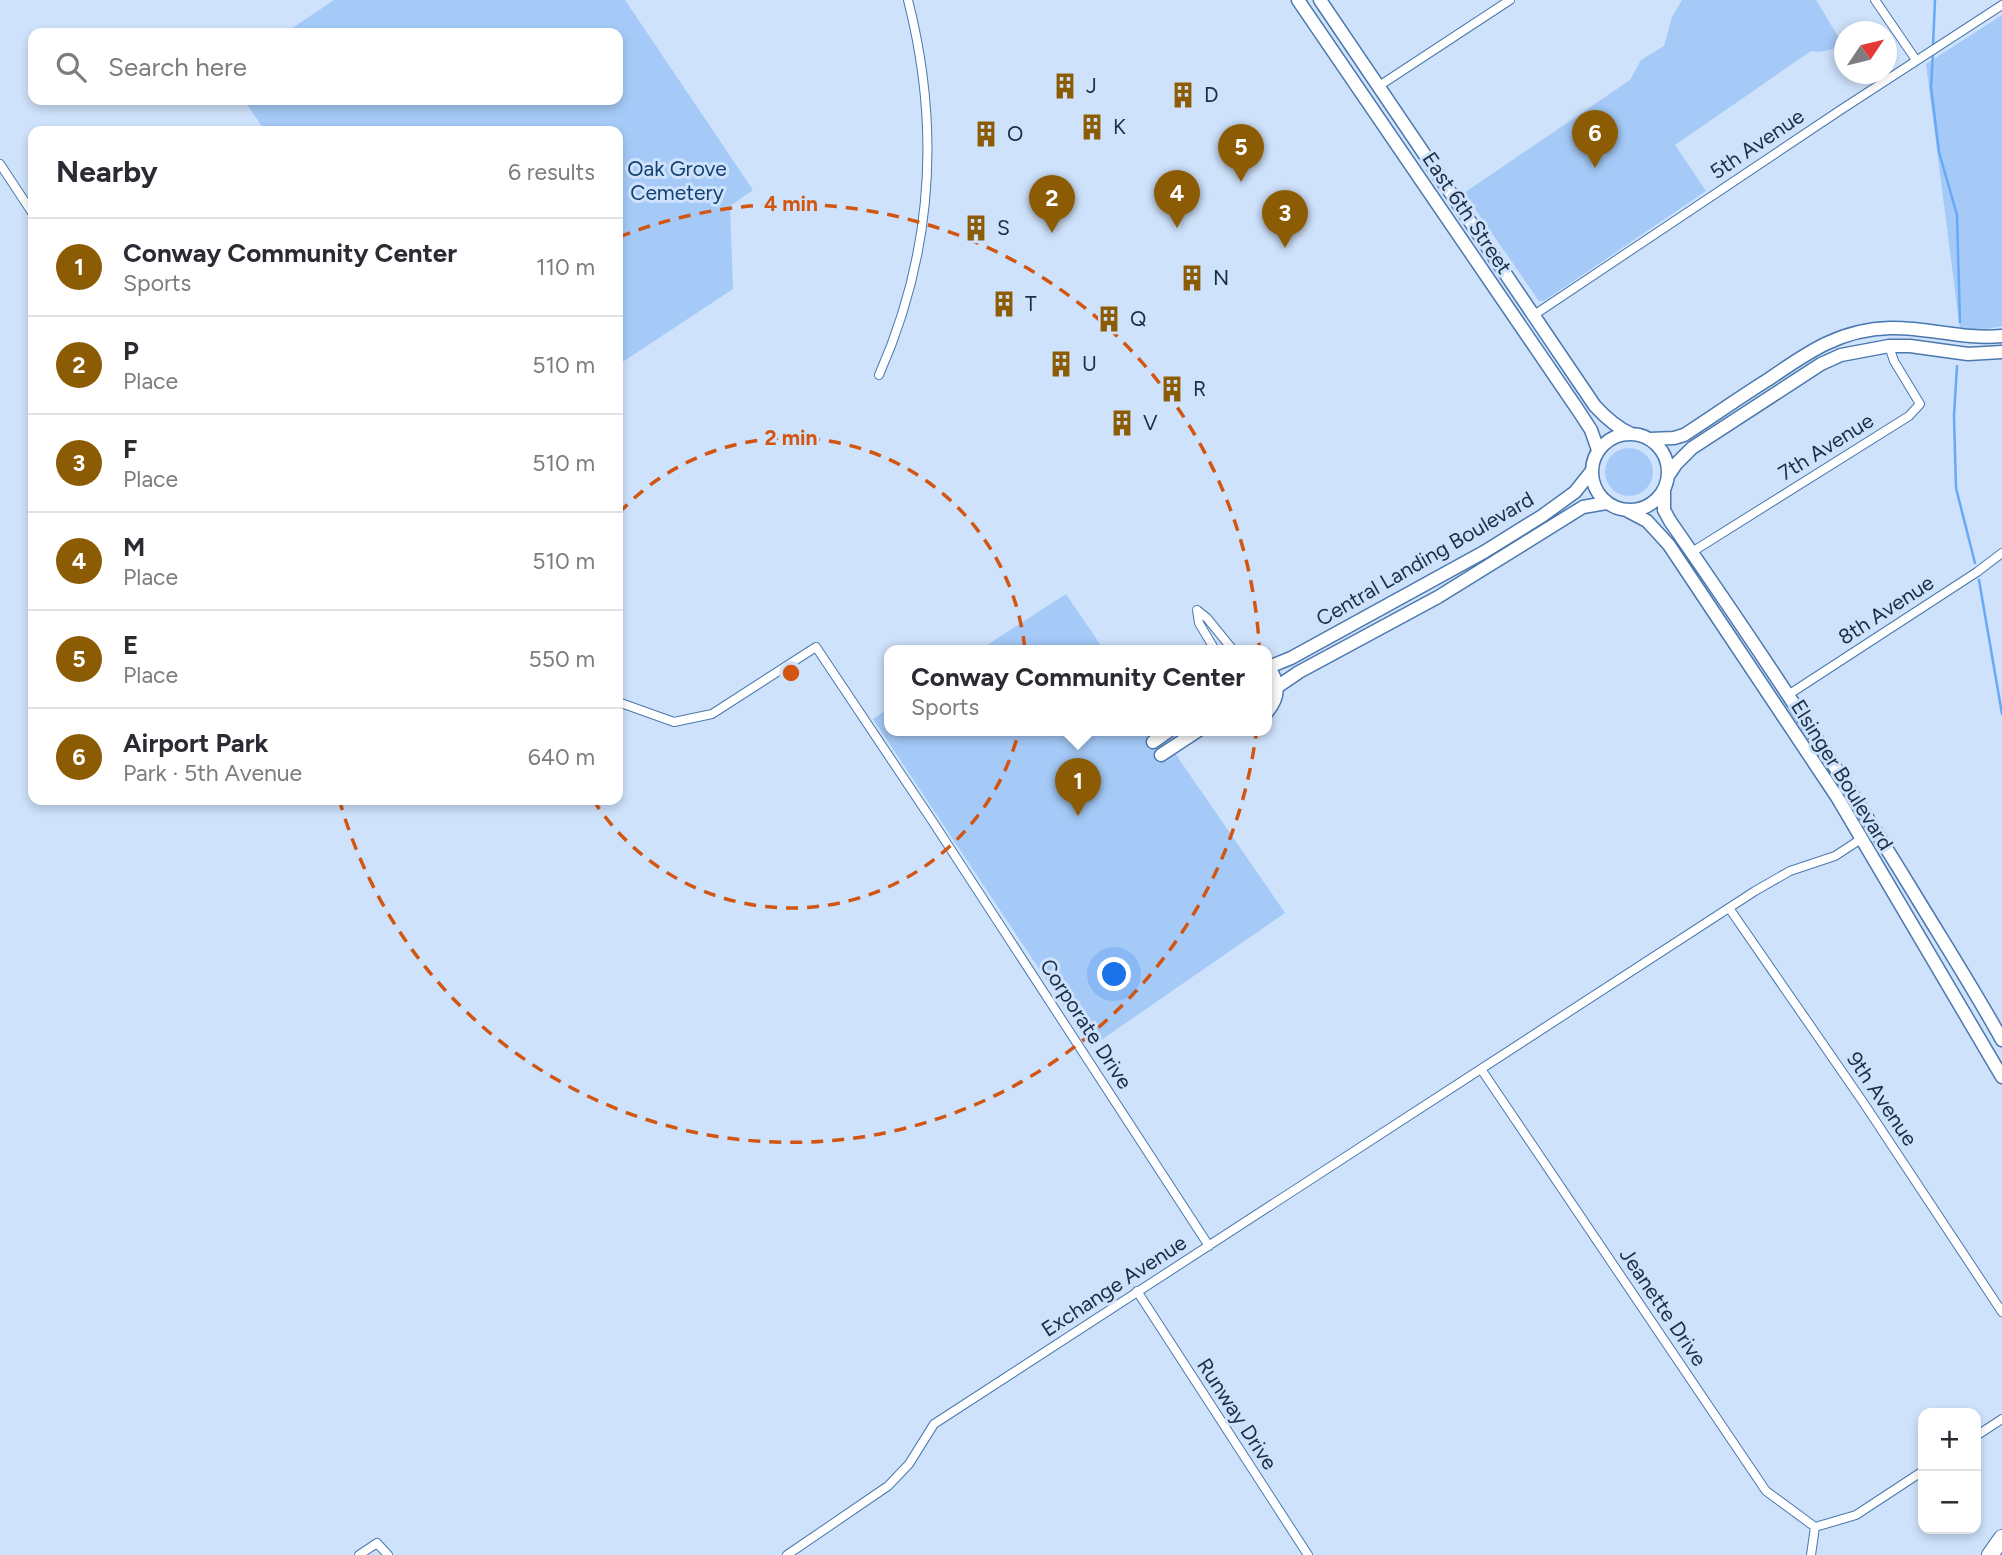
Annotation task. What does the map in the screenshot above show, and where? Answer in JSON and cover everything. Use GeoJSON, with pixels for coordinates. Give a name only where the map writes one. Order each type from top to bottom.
{"type":"FeatureCollection","features":[{"type":"Feature","properties":{"kind":"highway"},"geometry":{"type":"LineString","coordinates":[[1990,1555],[2002,1538]]}},
{"type":"Feature","properties":{"kind":"street"},"geometry":{"type":"LineString","coordinates":[[879,375],[895,340],[917,263],[927,189],[929,146],[926,96],[917,36],[908,0]]}},
{"type":"Feature","properties":{"kind":"street","name":"East 6th Street"},"geometry":{"type":"LineString","coordinates":[[1298,0],[1591,430],[1598,450]]}},
{"type":"Feature","properties":{"kind":"street","name":"East 6th Street"},"geometry":{"type":"LineString","coordinates":[[1320,0],[1595,406],[1617,427],[1631,433]]}},
{"type":"Feature","properties":{"kind":"street"},"geometry":{"type":"LineString","coordinates":[[1379,86],[1510,0]]}},
{"type":"Feature","properties":{"kind":"street"},"geometry":{"type":"LineString","coordinates":[[1875,0],[1916,60]]}},
{"type":"Feature","properties":{"kind":"street","name":"5th Avenue"},"geometry":{"type":"LineString","coordinates":[[1534,315],[2002,5]]}},
{"type":"Feature","properties":{"kind":"street"},"geometry":{"type":"LineString","coordinates":[[0,164],[28,206]]}},
{"type":"Feature","properties":{"kind":"street"},"geometry":{"type":"LineString","coordinates":[[1650,439],[1662,452],[1668,468],[1664,490],[1658,499],[1639,510],[1616,509],[1598,495],[1591,472],[1592,461],[1598,450],[1618,435],[1631,433],[1650,439],[1684,435],[1806,354],[1856,332],[1890,328],[1964,337],[2002,336]]}},
{"type":"Feature","properties":{"kind":"street"},"geometry":{"type":"LineString","coordinates":[[1668,476],[1692,448],[1821,364],[1849,353],[1889,346],[1910,346],[1968,355],[2002,352]]}},
{"type":"Feature","properties":{"kind":"street","name":"7th Avenue"},"geometry":{"type":"LineString","coordinates":[[1692,552],[1909,416],[1919,407],[1920,404],[1894,361],[1889,346]]}},
{"type":"Feature","properties":{"kind":"street","name":"Central Landing Boulevard"},"geometry":{"type":"LineString","coordinates":[[1272,665],[1291,658],[1484,552],[1575,492],[1591,472]]}},
{"type":"Feature","properties":{"kind":"street","name":"Elsinger Boulevard"},"geometry":{"type":"LineString","coordinates":[[1664,490],[1666,515],[1875,828],[1977,994],[2002,1040]]}},
{"type":"Feature","properties":{"kind":"street","name":"Central Landing Boulevard"},"geometry":{"type":"LineString","coordinates":[[1272,672],[1278,687],[1299,672],[1458,585],[1583,507],[1606,503]]}},
{"type":"Feature","properties":{"kind":"street","name":"Elsinger Boulevard"},"geometry":{"type":"LineString","coordinates":[[1628,511],[1647,521],[1669,545],[1837,797],[2002,1077]]}},
{"type":"Feature","properties":{"kind":"street","name":"8th Avenue"},"geometry":{"type":"LineString","coordinates":[[1788,695],[2002,553]]}},
{"type":"Feature","properties":{"kind":"street"},"geometry":{"type":"LineString","coordinates":[[1212,645],[1199,623],[1197,610],[1229,645]]}},
{"type":"Feature","properties":{"kind":"street","name":"Corporate Drive"},"geometry":{"type":"LineString","coordinates":[[623,704],[674,722],[712,714],[817,647],[1209,1246]]}},
{"type":"Feature","properties":{"kind":"street"},"geometry":{"type":"LineString","coordinates":[[1272,706],[1278,687]]}},
{"type":"Feature","properties":{"kind":"street"},"geometry":{"type":"LineString","coordinates":[[1153,742],[1162,736]]}},
{"type":"Feature","properties":{"kind":"street"},"geometry":{"type":"LineString","coordinates":[[1161,755],[1190,736]]}},
{"type":"Feature","properties":{"kind":"street"},"geometry":{"type":"LineString","coordinates":[[1481,1069],[1728,908],[1790,871],[1835,856],[1875,828]]}},
{"type":"Feature","properties":{"kind":"street","name":"9th Avenue"},"geometry":{"type":"LineString","coordinates":[[1728,908],[1863,1102],[2002,1312]]}},
{"type":"Feature","properties":{"kind":"street"},"geometry":{"type":"LineString","coordinates":[[1914,926],[1929,940],[1955,983],[1977,994]]}},
{"type":"Feature","properties":{"kind":"street","name":"Exchange Avenue"},"geometry":{"type":"LineString","coordinates":[[787,1555],[888,1486],[909,1464],[934,1424],[1481,1069]]}},
{"type":"Feature","properties":{"kind":"street","name":"Jeanette Drive"},"geometry":{"type":"LineString","coordinates":[[1481,1069],[1766,1491],[1815,1527]]}},
{"type":"Feature","properties":{"kind":"street","name":"Runway Drive"},"geometry":{"type":"LineString","coordinates":[[1137,1291],[1308,1555]]}},
{"type":"Feature","properties":{"kind":"street"},"geometry":{"type":"LineString","coordinates":[[1981,1433],[2002,1419]]}},
{"type":"Feature","properties":{"kind":"street"},"geometry":{"type":"LineString","coordinates":[[1811,1555],[1815,1527],[1856,1515],[1918,1474]]}},
{"type":"Feature","properties":{"kind":"street"},"geometry":{"type":"LineString","coordinates":[[359,1555],[377,1543],[388,1555]]}},
{"type":"Feature","properties":{"kind":"green space","name":"Oak Grove Cemetery"},"geometry":{"type":"Polygon","coordinates":[[[334,0],[625,0],[753,190],[730,206],[733,289],[623,362],[623,126],[262,126],[247,105],[623,105],[623,28],[292,28],[334,0]]]}},
{"type":"Feature","properties":{"kind":"green space"},"geometry":{"type":"Polygon","coordinates":[[[1682,0],[1816,0],[1834,30],[1834,48],[1811,51],[1675,145],[1706,191],[1544,301],[1539,301],[1464,193],[1630,80],[1641,60],[1664,46],[1672,17],[1682,0]]]}},
{"type":"Feature","properties":{"kind":"green space"},"geometry":{"type":"Polygon","coordinates":[[[2002,15],[2002,326],[1960,330],[1926,64],[2002,15]]]}},
{"type":"Feature","properties":{"kind":"green space"},"geometry":{"type":"Polygon","coordinates":[[[1629,448],[1646,455],[1653,472],[1646,489],[1629,496],[1612,489],[1605,472],[1612,455],[1629,448]]]}},
{"type":"Feature","properties":{"kind":"green space"},"geometry":{"type":"Polygon","coordinates":[[[1066,594],[1101,645],[987,645],[1066,594]]]}},
{"type":"Feature","properties":{"kind":"green space"},"geometry":{"type":"Polygon","coordinates":[[[884,711],[884,736],[873,719],[884,711]]]}},
{"type":"Feature","properties":{"kind":"green space"},"geometry":{"type":"Polygon","coordinates":[[[884,736],[1163,736],[1285,913],[1091,1047],[884,736]]]}},
{"type":"Feature","properties":{"kind":"waterway"},"geometry":{"type":"LineString","coordinates":[[1933,46],[1935,0]]}},
{"type":"Feature","properties":{"kind":"waterway"},"geometry":{"type":"LineString","coordinates":[[1933,52],[1931,87],[1939,152],[1957,215],[1960,322]]}},
{"type":"Feature","properties":{"kind":"waterway"},"geometry":{"type":"LineString","coordinates":[[1957,366],[1954,416],[1956,488],[1975,563]]}},
{"type":"Feature","properties":{"kind":"waterway"},"geometry":{"type":"LineString","coordinates":[[1979,580],[2002,714]]}},
{"type":"Feature","properties":{"kind":"place","name":"J"},"geometry":{"type":"Point","coordinates":[1065,86]}},
{"type":"Feature","properties":{"kind":"place","name":"D"},"geometry":{"type":"Point","coordinates":[1183,95]}},
{"type":"Feature","properties":{"kind":"place","name":"K"},"geometry":{"type":"Point","coordinates":[1092,127]}},
{"type":"Feature","properties":{"kind":"place","name":"O"},"geometry":{"type":"Point","coordinates":[986,134]}},
{"type":"Feature","properties":{"kind":"place","name":"Airport Park"},"geometry":{"type":"Point","coordinates":[1595,168]}},
{"type":"Feature","properties":{"kind":"place","name":"E"},"geometry":{"type":"Point","coordinates":[1241,182]}},
{"type":"Feature","properties":{"kind":"place","name":"S"},"geometry":{"type":"Point","coordinates":[976,228]}},
{"type":"Feature","properties":{"kind":"place","name":"M"},"geometry":{"type":"Point","coordinates":[1177,228]}},
{"type":"Feature","properties":{"kind":"place","name":"P"},"geometry":{"type":"Point","coordinates":[1052,233]}},
{"type":"Feature","properties":{"kind":"place","name":"F"},"geometry":{"type":"Point","coordinates":[1285,248]}},
{"type":"Feature","properties":{"kind":"place","name":"N"},"geometry":{"type":"Point","coordinates":[1192,278]}},
{"type":"Feature","properties":{"kind":"place","name":"T"},"geometry":{"type":"Point","coordinates":[1004,304]}},
{"type":"Feature","properties":{"kind":"place","name":"Q"},"geometry":{"type":"Point","coordinates":[1109,319]}},
{"type":"Feature","properties":{"kind":"place","name":"U"},"geometry":{"type":"Point","coordinates":[1061,364]}},
{"type":"Feature","properties":{"kind":"place","name":"R"},"geometry":{"type":"Point","coordinates":[1172,389]}},
{"type":"Feature","properties":{"kind":"place","name":"V"},"geometry":{"type":"Point","coordinates":[1122,423]}},
{"type":"Feature","properties":{"kind":"place","name":"Conway Community Center"},"geometry":{"type":"Point","coordinates":[1078,816]}}]}
